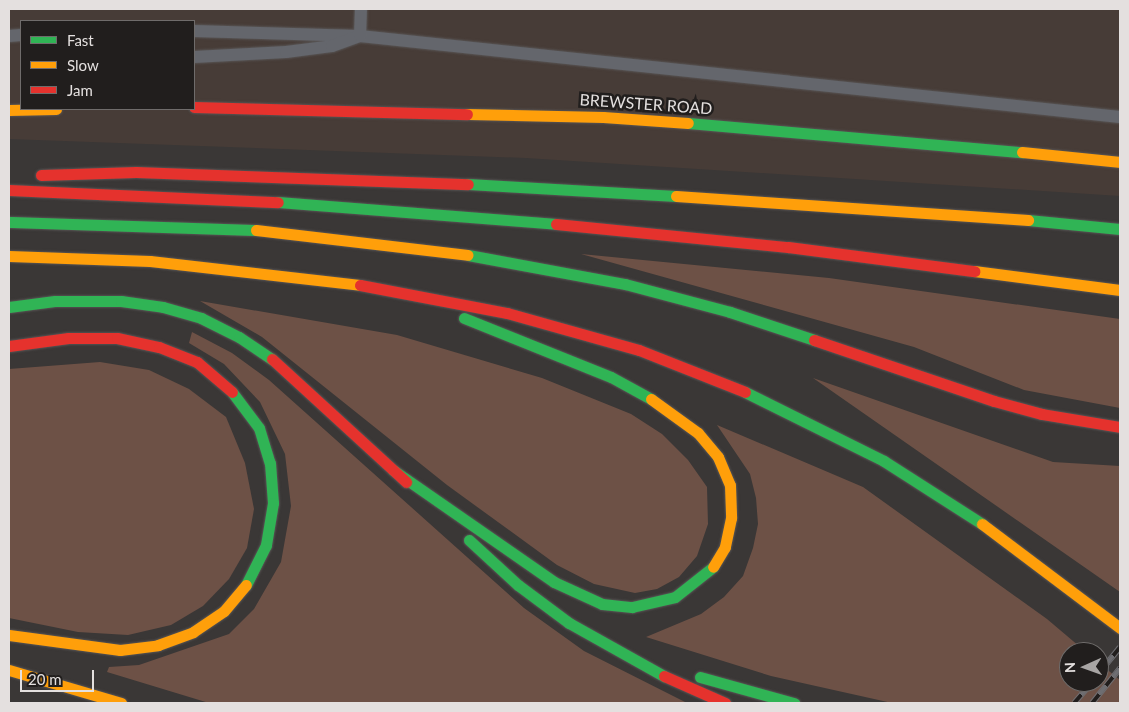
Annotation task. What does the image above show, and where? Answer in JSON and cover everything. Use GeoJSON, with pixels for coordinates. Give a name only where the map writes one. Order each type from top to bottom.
{"type":"FeatureCollection","features":[{"type":"Feature","properties":{"kind":"main road","name":"BREWSTER ROAD"},"geometry":{"type":"LineString","coordinates":[[195,107],[603,117],[860,136],[1120,164]]}},
{"type":"Feature","properties":{"kind":"main road"},"geometry":{"type":"LineString","coordinates":[[26,176],[136,172],[476,184],[948,212],[1120,229]]}},
{"type":"Feature","properties":{"kind":"main road"},"geometry":{"type":"LineString","coordinates":[[9,190],[257,200],[523,221],[788,247],[1120,290]]}},
{"type":"Feature","properties":{"kind":"main road"},"geometry":{"type":"LineString","coordinates":[[9,222],[236,228],[408,246],[523,264],[625,284],[730,312],[970,393],[1042,414],[1120,427]]}},
{"type":"Feature","properties":{"kind":"main road"},"geometry":{"type":"LineString","coordinates":[[9,256],[195,264],[287,273],[373,287],[507,313],[595,336],[680,364],[765,400],[837,435],[924,484],[1037,562],[1117,625]]}},
{"type":"Feature","properties":{"kind":"main road"},"geometry":{"type":"LineString","coordinates":[[1094,286],[1120,275]]}},
{"type":"Feature","properties":{"kind":"main road"},"geometry":{"type":"LineString","coordinates":[[373,287],[557,353],[611,377],[668,410],[698,433],[726,471],[732,501],[729,534],[710,572],[688,590],[648,606],[602,604],[554,582],[393,470]]}},
{"type":"Feature","properties":{"kind":"main road"},"geometry":{"type":"LineString","coordinates":[[9,307],[55,301],[121,301],[163,307],[201,318],[239,337],[273,360],[518,585],[588,634],[666,677],[725,703]]}},
{"type":"Feature","properties":{"kind":"main road"},"geometry":{"type":"LineString","coordinates":[[9,346],[68,338],[117,338],[159,347],[197,362],[227,385],[259,428],[270,463],[273,496],[266,545],[249,582],[224,611],[193,632],[158,645],[120,650],[9,636]]}},
{"type":"Feature","properties":{"kind":"main road"},"geometry":{"type":"LineString","coordinates":[[588,634],[674,668],[794,703]]}},
{"type":"Feature","properties":{"kind":"main road"},"geometry":{"type":"LineString","coordinates":[[9,670],[121,703]]}},
{"type":"Feature","properties":{"kind":"lane"},"geometry":{"type":"LineString","coordinates":[[360,36],[362,9]]}},
{"type":"Feature","properties":{"kind":"lane"},"geometry":{"type":"LineString","coordinates":[[195,31],[360,36],[1120,117]]}},
{"type":"Feature","properties":{"kind":"lane"},"geometry":{"type":"LineString","coordinates":[[195,57],[286,52],[332,46],[360,36]]}},
{"type":"Feature","properties":{"kind":"shaded area"},"geometry":{"type":"Polygon","coordinates":[[[9,9],[1120,9],[1120,196],[526,158],[9,139],[9,9]]]}},
{"type":"Feature","properties":{"kind":"shaded area"},"geometry":{"type":"Polygon","coordinates":[[[581,254],[829,278],[1120,319],[1120,408],[1024,390],[914,347],[581,254]]]}},
{"type":"Feature","properties":{"kind":"shaded area"},"geometry":{"type":"Polygon","coordinates":[[[200,301],[397,335],[542,378],[631,414],[662,434],[688,460],[707,487],[708,524],[697,556],[679,577],[657,589],[635,593],[594,584],[557,565],[447,485],[262,337],[200,301]]]}},
{"type":"Feature","properties":{"kind":"shaded area"},"geometry":{"type":"Polygon","coordinates":[[[192,332],[232,353],[269,380],[524,608],[584,651],[687,703],[209,703],[107,672],[109,667],[139,665],[229,634],[254,609],[281,562],[291,506],[285,454],[260,402],[224,364],[189,343],[192,332]]]}},
{"type":"Feature","properties":{"kind":"shaded area"},"geometry":{"type":"Polygon","coordinates":[[[100,362],[149,370],[189,389],[226,417],[245,463],[254,509],[247,548],[229,579],[203,606],[171,625],[128,635],[78,632],[9,618],[9,369],[100,362]]]}},
{"type":"Feature","properties":{"kind":"shaded area"},"geometry":{"type":"Polygon","coordinates":[[[813,378],[1053,462],[1120,466],[1120,592],[813,378]]]}},
{"type":"Feature","properties":{"kind":"shaded area"},"geometry":{"type":"Polygon","coordinates":[[[717,425],[863,487],[1047,619],[1074,642],[1059,642],[1059,692],[1109,692],[1109,671],[1120,680],[1120,703],[892,703],[771,676],[646,637],[701,614],[724,597],[743,576],[753,548],[758,524],[756,498],[750,474],[717,425]]]}},
{"type":"Feature","properties":{"kind":"railway"},"geometry":{"type":"LineString","coordinates":[[1109,661],[1120,647]]}},
{"type":"Feature","properties":{"kind":"railway"},"geometry":{"type":"LineString","coordinates":[[1092,703],[1120,668]]}},
{"type":"Feature","properties":{"kind":"railway"},"geometry":{"type":"LineString","coordinates":[[1074,703],[1083,692]]}},
{"type":"Feature","properties":{"kind":"traffic: fast"},"geometry":{"type":"LineString","coordinates":[[688,123],[1022,152]]}},
{"type":"Feature","properties":{"kind":"traffic: fast"},"geometry":{"type":"LineString","coordinates":[[468,184],[676,196]]}},
{"type":"Feature","properties":{"kind":"traffic: fast"},"geometry":{"type":"LineString","coordinates":[[278,202],[556,224]]}},
{"type":"Feature","properties":{"kind":"traffic: fast"},"geometry":{"type":"LineString","coordinates":[[1028,220],[1120,229]]}},
{"type":"Feature","properties":{"kind":"traffic: fast"},"geometry":{"type":"LineString","coordinates":[[9,222],[256,230]]}},
{"type":"Feature","properties":{"kind":"traffic: fast"},"geometry":{"type":"LineString","coordinates":[[468,255],[625,284],[730,312],[814,340]]}},
{"type":"Feature","properties":{"kind":"traffic: fast"},"geometry":{"type":"LineString","coordinates":[[9,307],[55,301],[121,301],[163,307],[201,318],[239,337],[272,359]]}},
{"type":"Feature","properties":{"kind":"traffic: fast"},"geometry":{"type":"LineString","coordinates":[[464,318],[611,377],[651,399]]}},
{"type":"Feature","properties":{"kind":"traffic: fast"},"geometry":{"type":"LineString","coordinates":[[232,392],[259,428],[270,463],[273,503],[266,545],[246,585]]}},
{"type":"Feature","properties":{"kind":"traffic: fast"},"geometry":{"type":"LineString","coordinates":[[745,392],[884,461],[982,524]]}},
{"type":"Feature","properties":{"kind":"traffic: fast"},"geometry":{"type":"LineString","coordinates":[[393,470],[554,582],[602,604],[632,607],[675,597],[713,567]]}},
{"type":"Feature","properties":{"kind":"traffic: fast"},"geometry":{"type":"LineString","coordinates":[[469,540],[518,585],[569,623],[664,676]]}},
{"type":"Feature","properties":{"kind":"traffic: fast"},"geometry":{"type":"LineString","coordinates":[[700,677],[794,703]]}},
{"type":"Feature","properties":{"kind":"traffic: slow"},"geometry":{"type":"LineString","coordinates":[[9,110],[20,110]]}},
{"type":"Feature","properties":{"kind":"traffic: slow"},"geometry":{"type":"LineString","coordinates":[[467,114],[603,117],[688,123]]}},
{"type":"Feature","properties":{"kind":"traffic: slow"},"geometry":{"type":"LineString","coordinates":[[1022,152],[1120,162]]}},
{"type":"Feature","properties":{"kind":"traffic: slow"},"geometry":{"type":"LineString","coordinates":[[676,196],[1028,220]]}},
{"type":"Feature","properties":{"kind":"traffic: slow"},"geometry":{"type":"LineString","coordinates":[[256,230],[468,255]]}},
{"type":"Feature","properties":{"kind":"traffic: slow"},"geometry":{"type":"LineString","coordinates":[[9,256],[150,261],[360,285]]}},
{"type":"Feature","properties":{"kind":"traffic: slow"},"geometry":{"type":"LineString","coordinates":[[974,271],[1120,290]]}},
{"type":"Feature","properties":{"kind":"traffic: slow"},"geometry":{"type":"LineString","coordinates":[[651,399],[698,433],[718,457],[730,485],[731,518],[725,547],[713,567]]}},
{"type":"Feature","properties":{"kind":"traffic: slow"},"geometry":{"type":"LineString","coordinates":[[982,524],[1120,628]]}},
{"type":"Feature","properties":{"kind":"traffic: slow"},"geometry":{"type":"LineString","coordinates":[[9,635],[120,650],[158,645],[193,632],[224,611],[246,585]]}},
{"type":"Feature","properties":{"kind":"traffic: slow"},"geometry":{"type":"LineString","coordinates":[[9,670],[121,703]]}},
{"type":"Feature","properties":{"kind":"traffic: jam"},"geometry":{"type":"LineString","coordinates":[[195,107],[467,114]]}},
{"type":"Feature","properties":{"kind":"traffic: jam"},"geometry":{"type":"LineString","coordinates":[[41,175],[136,172],[468,184]]}},
{"type":"Feature","properties":{"kind":"traffic: jam"},"geometry":{"type":"LineString","coordinates":[[9,190],[278,202]]}},
{"type":"Feature","properties":{"kind":"traffic: jam"},"geometry":{"type":"LineString","coordinates":[[556,224],[788,247],[974,271]]}},
{"type":"Feature","properties":{"kind":"traffic: jam"},"geometry":{"type":"LineString","coordinates":[[360,285],[507,313],[639,350],[745,392]]}},
{"type":"Feature","properties":{"kind":"traffic: jam"},"geometry":{"type":"LineString","coordinates":[[9,346],[68,338],[117,338],[159,347],[197,362],[232,392]]}},
{"type":"Feature","properties":{"kind":"traffic: jam"},"geometry":{"type":"LineString","coordinates":[[814,340],[994,401],[1042,414],[1120,427]]}},
{"type":"Feature","properties":{"kind":"traffic: jam"},"geometry":{"type":"LineString","coordinates":[[272,359],[406,482]]}},
{"type":"Feature","properties":{"kind":"traffic: jam"},"geometry":{"type":"LineString","coordinates":[[664,676],[725,703]]}}]}
